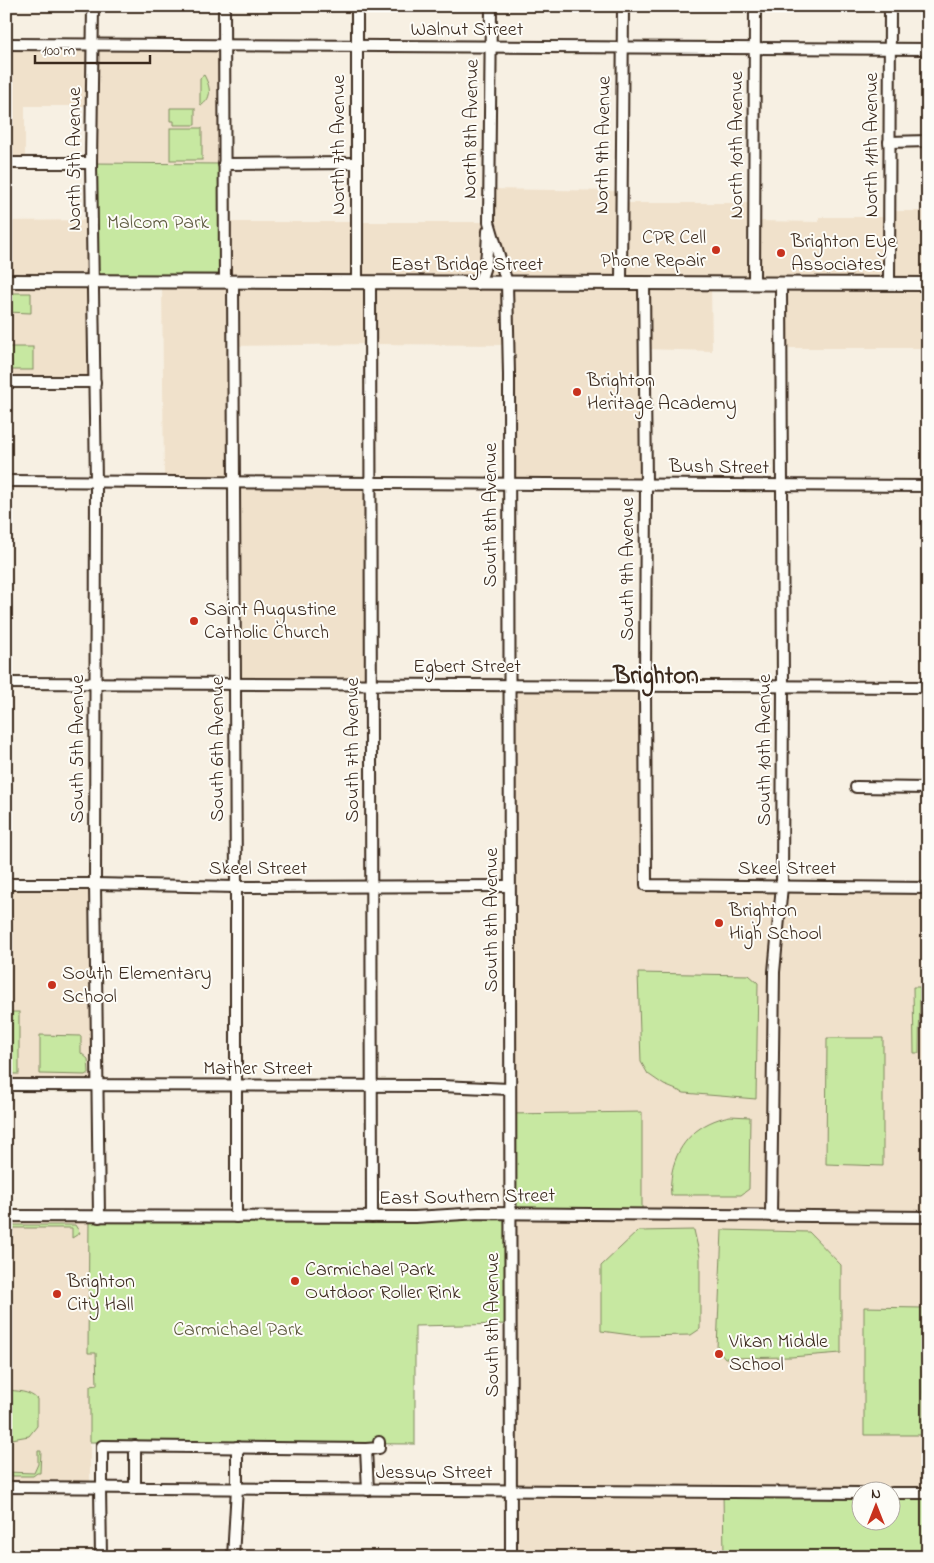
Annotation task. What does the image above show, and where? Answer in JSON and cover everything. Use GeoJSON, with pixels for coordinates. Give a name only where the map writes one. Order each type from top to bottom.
{"type":"FeatureCollection","features":[{"type":"Feature","properties":{"kind":"main road","name":"East Bridge Street"},"geometry":{"type":"LineString","coordinates":[[6,281],[928,284]]}},
{"type":"Feature","properties":{"kind":"street","name":"North 5th Avenue"},"geometry":{"type":"LineString","coordinates":[[93,6],[91,164],[93,281]]}},
{"type":"Feature","properties":{"kind":"street","name":"South 6th Avenue"},"geometry":{"type":"LineString","coordinates":[[224,6],[224,164],[229,282],[233,482],[236,1217]]}},
{"type":"Feature","properties":{"kind":"street","name":"North 7th Avenue"},"geometry":{"type":"LineString","coordinates":[[357,6],[356,164],[363,283]]}},
{"type":"Feature","properties":{"kind":"street","name":"North 8th Avenue"},"geometry":{"type":"LineString","coordinates":[[477,284],[485,268],[488,222],[491,6]]}},
{"type":"Feature","properties":{"kind":"street","name":"North 9th Avenue"},"geometry":{"type":"LineString","coordinates":[[621,283],[623,6]]}},
{"type":"Feature","properties":{"kind":"street","name":"North 10th Avenue"},"geometry":{"type":"LineString","coordinates":[[754,284],[755,6]]}},
{"type":"Feature","properties":{"kind":"street","name":"North 11th Avenue"},"geometry":{"type":"LineString","coordinates":[[889,284],[890,6]]}},
{"type":"Feature","properties":{"kind":"street","name":"Walnut Street"},"geometry":{"type":"LineString","coordinates":[[6,44],[928,49]]}},
{"type":"Feature","properties":{"kind":"street"},"geometry":{"type":"LineString","coordinates":[[889,142],[928,141]]}},
{"type":"Feature","properties":{"kind":"street"},"geometry":{"type":"LineString","coordinates":[[6,163],[91,164]]}},
{"type":"Feature","properties":{"kind":"street"},"geometry":{"type":"LineString","coordinates":[[224,164],[356,164]]}},
{"type":"Feature","properties":{"kind":"street","name":"North 8th Avenue"},"geometry":{"type":"LineString","coordinates":[[488,222],[507,283]]}},
{"type":"Feature","properties":{"kind":"street","name":"South 5th Avenue"},"geometry":{"type":"LineString","coordinates":[[93,281],[96,482],[95,884],[99,1217]]}},
{"type":"Feature","properties":{"kind":"street","name":"South 7th Avenue"},"geometry":{"type":"LineString","coordinates":[[363,283],[370,484],[372,1217]]}},
{"type":"Feature","properties":{"kind":"street","name":"South 8th Avenue"},"geometry":{"type":"LineString","coordinates":[[507,283],[511,1557]]}},
{"type":"Feature","properties":{"kind":"street","name":"South 9th Avenue"},"geometry":{"type":"LineString","coordinates":[[644,284],[646,885]]}},
{"type":"Feature","properties":{"kind":"street","name":"South 10th Avenue"},"geometry":{"type":"LineString","coordinates":[[770,1216],[774,972],[782,886],[781,284]]}},
{"type":"Feature","properties":{"kind":"street"},"geometry":{"type":"LineString","coordinates":[[6,382],[95,382]]}},
{"type":"Feature","properties":{"kind":"street","name":"Bush Street"},"geometry":{"type":"LineString","coordinates":[[6,480],[370,484],[928,486]]}},
{"type":"Feature","properties":{"kind":"street","name":"Egbert Street"},"geometry":{"type":"LineString","coordinates":[[6,683],[928,686]]}},
{"type":"Feature","properties":{"kind":"street"},"geometry":{"type":"LineString","coordinates":[[856,787],[928,788]]}},
{"type":"Feature","properties":{"kind":"street","name":"Skeel Street"},"geometry":{"type":"LineString","coordinates":[[6,884],[236,887],[509,886]]}},
{"type":"Feature","properties":{"kind":"street","name":"Skeel Street"},"geometry":{"type":"LineString","coordinates":[[646,885],[928,888]]}},
{"type":"Feature","properties":{"kind":"street","name":"Mather Street"},"geometry":{"type":"LineString","coordinates":[[6,1084],[236,1087],[441,1086],[509,1089]]}},
{"type":"Feature","properties":{"kind":"street","name":"East Southern Street"},"geometry":{"type":"LineString","coordinates":[[6,1216],[416,1218],[469,1213],[510,1213],[928,1217]]}},
{"type":"Feature","properties":{"kind":"street"},"geometry":{"type":"LineString","coordinates":[[100,1557],[102,1446],[366,1449],[379,1448],[379,1442]]}},
{"type":"Feature","properties":{"kind":"street"},"geometry":{"type":"LineString","coordinates":[[135,1446],[135,1488]]}},
{"type":"Feature","properties":{"kind":"street"},"geometry":{"type":"LineString","coordinates":[[233,1446],[237,1488],[233,1557]]}},
{"type":"Feature","properties":{"kind":"street"},"geometry":{"type":"LineString","coordinates":[[366,1449],[368,1490]]}},
{"type":"Feature","properties":{"kind":"street","name":"Jessup Street"},"geometry":{"type":"LineString","coordinates":[[6,1487],[852,1493]]}},
{"type":"Feature","properties":{"kind":"street"},"geometry":{"type":"LineString","coordinates":[[902,1493],[928,1493]]}},
{"type":"Feature","properties":{"kind":"shaded area"},"geometry":{"type":"Polygon","coordinates":[[[6,44],[224,45],[224,164],[91,163],[92,106],[25,106],[25,163],[6,163],[6,44]]]}},
{"type":"Feature","properties":{"kind":"shaded area"},"geometry":{"type":"Polygon","coordinates":[[[489,189],[621,191],[621,203],[755,203],[755,221],[819,222],[819,217],[889,217],[889,211],[928,211],[928,348],[781,348],[781,285],[711,284],[712,351],[645,349],[646,485],[509,483],[508,345],[370,344],[233,346],[233,482],[370,484],[371,684],[235,685],[233,483],[164,482],[162,281],[224,222],[488,222],[489,189]]]}},
{"type":"Feature","properties":{"kind":"shaded area"},"geometry":{"type":"Polygon","coordinates":[[[92,220],[95,382],[6,382],[6,221],[92,220]]]}},
{"type":"Feature","properties":{"kind":"shaded area"},"geometry":{"type":"Polygon","coordinates":[[[509,685],[645,685],[646,885],[928,888],[928,1493],[902,1491],[902,1480],[852,1480],[852,1491],[723,1493],[724,1557],[511,1557],[509,685]]]}},
{"type":"Feature","properties":{"kind":"shaded area","name":"South Elementary School"},"geometry":{"type":"Polygon","coordinates":[[[6,884],[96,884],[98,1085],[6,1085],[6,884]]]}},
{"type":"Feature","properties":{"kind":"shaded area"},"geometry":{"type":"Polygon","coordinates":[[[6,1216],[89,1217],[88,1352],[96,1353],[97,1386],[90,1386],[90,1488],[6,1487],[6,1216]]]}},
{"type":"Feature","properties":{"kind":"green space"},"geometry":{"type":"Polygon","coordinates":[[[204,75],[208,83],[209,95],[202,105],[200,104],[200,78],[204,75]]]}},
{"type":"Feature","properties":{"kind":"green space"},"geometry":{"type":"Polygon","coordinates":[[[170,108],[195,108],[195,125],[174,125],[174,121],[170,121],[170,108]]]}},
{"type":"Feature","properties":{"kind":"green space"},"geometry":{"type":"Polygon","coordinates":[[[170,128],[202,128],[202,160],[170,160],[170,128]]]}},
{"type":"Feature","properties":{"kind":"green space","name":"Malcom Park"},"geometry":{"type":"Polygon","coordinates":[[[91,163],[224,164],[225,282],[93,281],[91,163]]]}},
{"type":"Feature","properties":{"kind":"green space"},"geometry":{"type":"Polygon","coordinates":[[[6,293],[31,293],[31,313],[6,312],[6,293]]]}},
{"type":"Feature","properties":{"kind":"green space"},"geometry":{"type":"Polygon","coordinates":[[[6,347],[33,347],[33,370],[6,370],[6,347]]]}},
{"type":"Feature","properties":{"kind":"green space"},"geometry":{"type":"Polygon","coordinates":[[[638,973],[749,975],[758,983],[756,1099],[684,1093],[664,1085],[648,1074],[641,1062],[638,973]]]}},
{"type":"Feature","properties":{"kind":"green space"},"geometry":{"type":"Polygon","coordinates":[[[913,987],[920,987],[919,1053],[914,1053],[913,987]]]}},
{"type":"Feature","properties":{"kind":"green space"},"geometry":{"type":"Polygon","coordinates":[[[6,1012],[19,1012],[19,1074],[6,1074],[6,1012]]]}},
{"type":"Feature","properties":{"kind":"green space"},"geometry":{"type":"Polygon","coordinates":[[[40,1035],[81,1036],[81,1053],[88,1059],[89,1073],[86,1075],[40,1074],[40,1035]]]}},
{"type":"Feature","properties":{"kind":"green space"},"geometry":{"type":"Polygon","coordinates":[[[827,1038],[883,1038],[883,1166],[826,1164],[827,1038]]]}},
{"type":"Feature","properties":{"kind":"green space"},"geometry":{"type":"Polygon","coordinates":[[[642,1112],[642,1214],[510,1213],[509,1114],[642,1112]]]}},
{"type":"Feature","properties":{"kind":"green space"},"geometry":{"type":"Polygon","coordinates":[[[730,1116],[750,1117],[749,1189],[741,1195],[671,1195],[672,1172],[679,1151],[685,1142],[700,1128],[730,1116]]]}},
{"type":"Feature","properties":{"kind":"green space","name":"Carmichael Park"},"geometry":{"type":"Polygon","coordinates":[[[510,1213],[510,1324],[415,1326],[415,1444],[90,1442],[90,1386],[97,1385],[96,1353],[88,1353],[89,1217],[510,1213]]]}},
{"type":"Feature","properties":{"kind":"green space"},"geometry":{"type":"Polygon","coordinates":[[[6,1225],[75,1225],[80,1233],[72,1238],[72,1228],[14,1228],[12,1232],[8,1233],[6,1232],[6,1225]]]}},
{"type":"Feature","properties":{"kind":"green space"},"geometry":{"type":"Polygon","coordinates":[[[694,1230],[700,1257],[700,1329],[691,1335],[638,1336],[601,1331],[601,1266],[638,1231],[694,1230]]]}},
{"type":"Feature","properties":{"kind":"green space"},"geometry":{"type":"Polygon","coordinates":[[[722,1230],[809,1232],[841,1265],[841,1353],[791,1357],[725,1358],[717,1348],[722,1230]]]}},
{"type":"Feature","properties":{"kind":"green space"},"geometry":{"type":"Polygon","coordinates":[[[864,1307],[923,1308],[923,1435],[864,1435],[864,1307]]]}},
{"type":"Feature","properties":{"kind":"green space"},"geometry":{"type":"Polygon","coordinates":[[[6,1390],[27,1393],[37,1399],[37,1426],[29,1436],[6,1440],[6,1390]]]}},
{"type":"Feature","properties":{"kind":"green space"},"geometry":{"type":"Polygon","coordinates":[[[38,1451],[41,1451],[40,1473],[33,1476],[6,1476],[6,1472],[34,1473],[38,1464],[38,1451]]]}},
{"type":"Feature","properties":{"kind":"green space"},"geometry":{"type":"Polygon","coordinates":[[[723,1493],[852,1493],[852,1530],[902,1530],[902,1493],[928,1493],[928,1557],[724,1557],[723,1493]]]}},
{"type":"Feature","properties":{"kind":"place","name":"CPR Cell Phone Repair"},"geometry":{"type":"Point","coordinates":[716,250]}},
{"type":"Feature","properties":{"kind":"place","name":"Brighton Eye Associates"},"geometry":{"type":"Point","coordinates":[781,253]}},
{"type":"Feature","properties":{"kind":"place","name":"Brighton Heritage Academy"},"geometry":{"type":"Point","coordinates":[577,392]}},
{"type":"Feature","properties":{"kind":"place","name":"Saint Augustine Catholic Church"},"geometry":{"type":"Point","coordinates":[194,621]}},
{"type":"Feature","properties":{"kind":"place","name":"Brighton High School"},"geometry":{"type":"Point","coordinates":[719,923]}},
{"type":"Feature","properties":{"kind":"place","name":"South Elementary School"},"geometry":{"type":"Point","coordinates":[52,985]}},
{"type":"Feature","properties":{"kind":"place","name":"Carmichael Park Outdoor Roller Rink"},"geometry":{"type":"Point","coordinates":[295,1281]}},
{"type":"Feature","properties":{"kind":"place","name":"Brighton City Hall"},"geometry":{"type":"Point","coordinates":[57,1294]}},
{"type":"Feature","properties":{"kind":"place","name":"Vikan Middle School"},"geometry":{"type":"Point","coordinates":[719,1354]}},
{"type":"Feature","properties":{"kind":"district","name":"Brighton"},"geometry":{"type":"Point","coordinates":[656,677]}}]}
